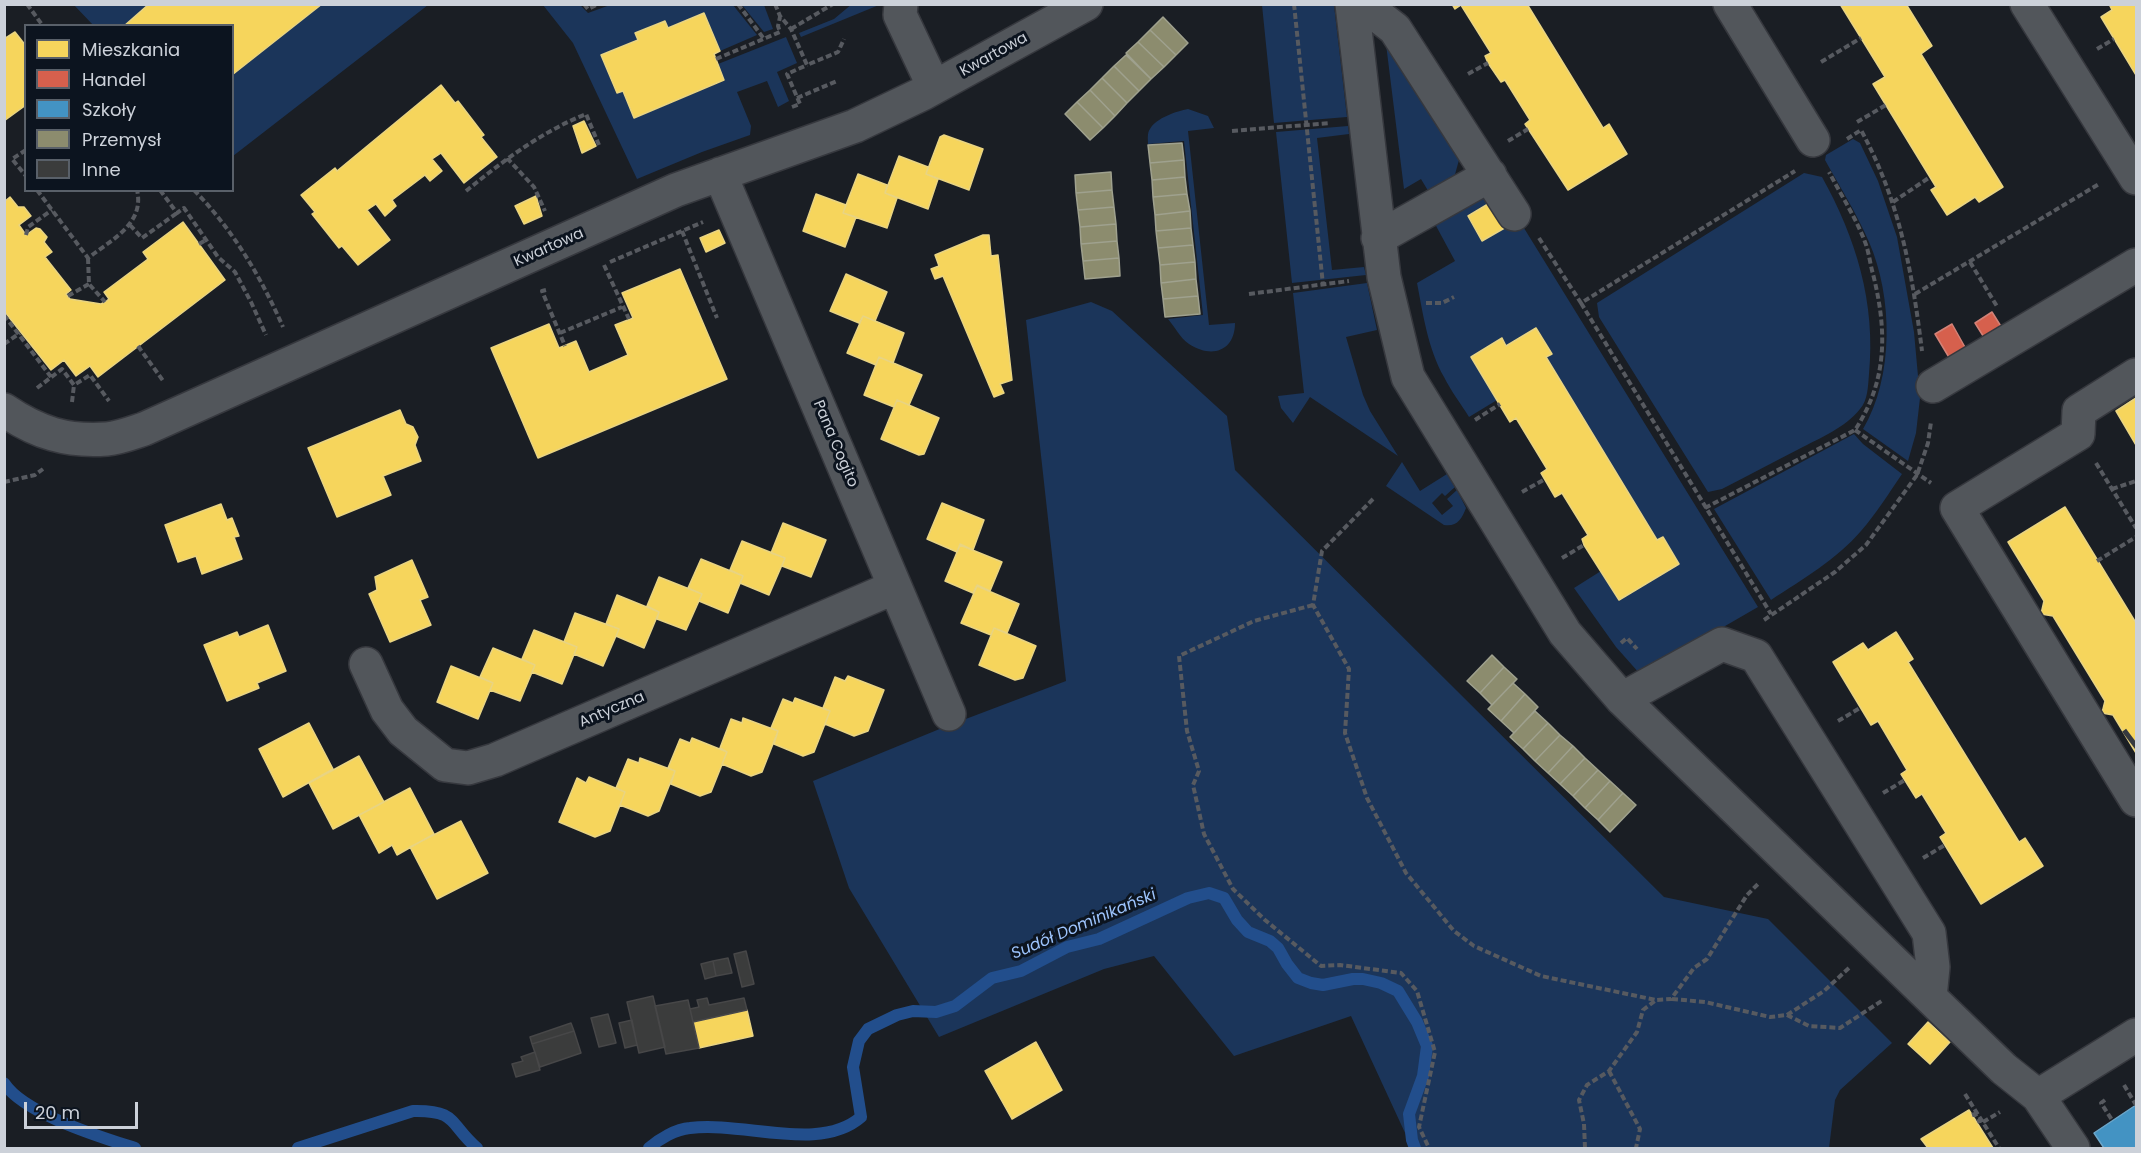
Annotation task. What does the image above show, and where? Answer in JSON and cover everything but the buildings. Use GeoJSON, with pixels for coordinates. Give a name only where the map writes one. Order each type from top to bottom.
{"type":"FeatureCollection","features":[{"type":"Feature","properties":{"kind":"street"},"geometry":{"type":"LineString","coordinates":[[901,4],[900,15],[934,87]]}},
{"type":"Feature","properties":{"kind":"street","name":"Kwartowa"},"geometry":{"type":"LineString","coordinates":[[5,411],[33,427],[65,438],[109,439],[144,429],[676,190],[855,126],[934,87],[1049,13],[1086,4]]}},
{"type":"Feature","properties":{"kind":"street"},"geometry":{"type":"LineString","coordinates":[[1352,4],[1378,238],[1384,277],[1408,377],[1565,633],[1622,699],[2004,1069],[2038,1096],[2073,1149]]}},
{"type":"Feature","properties":{"kind":"street"},"geometry":{"type":"LineString","coordinates":[[1352,4],[1377,15],[1395,29],[1490,175],[1523,221]]}},
{"type":"Feature","properties":{"kind":"street"},"geometry":{"type":"LineString","coordinates":[[1730,4],[1817,148]]}},
{"type":"Feature","properties":{"kind":"street"},"geometry":{"type":"LineString","coordinates":[[2027,4],[2132,173]]}},
{"type":"Feature","properties":{"kind":"street","name":"Pana Cogito"},"geometry":{"type":"LineString","coordinates":[[720,174],[949,714]]}},
{"type":"Feature","properties":{"kind":"street"},"geometry":{"type":"LineString","coordinates":[[1378,238],[1490,175]]}},
{"type":"Feature","properties":{"kind":"street"},"geometry":{"type":"LineString","coordinates":[[1933,386],[2136,265]]}},
{"type":"Feature","properties":{"kind":"street"},"geometry":{"type":"LineString","coordinates":[[2136,375],[2079,411],[2078,434],[1957,508],[2121,751],[2136,800]]}},
{"type":"Feature","properties":{"kind":"street","name":"Antyczna"},"geometry":{"type":"LineString","coordinates":[[366,664],[387,710],[404,731],[445,765],[468,768],[495,760],[895,586]]}},
{"type":"Feature","properties":{"kind":"street"},"geometry":{"type":"LineString","coordinates":[[1622,699],[1722,644],[1756,656],[1929,933],[1933,967],[1921,989]]}},
{"type":"Feature","properties":{"kind":"street"},"geometry":{"type":"LineString","coordinates":[[2038,1096],[2136,1035]]}},
{"type":"Feature","properties":{"kind":"path"},"geometry":{"type":"LineString","coordinates":[[27,4],[42,24]]}},
{"type":"Feature","properties":{"kind":"path"},"geometry":{"type":"LineString","coordinates":[[585,4],[588,9],[598,4]]}},
{"type":"Feature","properties":{"kind":"path"},"geometry":{"type":"LineString","coordinates":[[738,4],[764,39]]}},
{"type":"Feature","properties":{"kind":"path"},"geometry":{"type":"LineString","coordinates":[[775,4],[780,16],[791,29],[807,65]]}},
{"type":"Feature","properties":{"kind":"path"},"geometry":{"type":"LineString","coordinates":[[791,29],[833,4]]}},
{"type":"Feature","properties":{"kind":"path"},"geometry":{"type":"LineString","coordinates":[[1294,4],[1323,285]]}},
{"type":"Feature","properties":{"kind":"path"},"geometry":{"type":"LineString","coordinates":[[716,59],[780,32],[778,26],[780,16]]}},
{"type":"Feature","properties":{"kind":"path"},"geometry":{"type":"LineString","coordinates":[[1821,62],[1861,38]]}},
{"type":"Feature","properties":{"kind":"path"},"geometry":{"type":"LineString","coordinates":[[837,81],[797,98],[787,74],[838,52],[844,39]]}},
{"type":"Feature","properties":{"kind":"path"},"geometry":{"type":"LineString","coordinates":[[1857,122],[1886,105]]}},
{"type":"Feature","properties":{"kind":"path"},"geometry":{"type":"LineString","coordinates":[[466,191],[507,159],[561,124],[586,114],[599,145]]}},
{"type":"Feature","properties":{"kind":"path"},"geometry":{"type":"LineString","coordinates":[[1232,131],[1365,120]]}},
{"type":"Feature","properties":{"kind":"path"},"geometry":{"type":"LineString","coordinates":[[1581,303],[1817,148],[1862,130],[1885,177],[1893,201],[1915,294],[1922,354],[1933,386],[1933,408],[1928,443],[1917,475],[1866,545],[1835,572],[1722,644]]}},
{"type":"Feature","properties":{"kind":"path"},"geometry":{"type":"LineString","coordinates":[[1705,508],[1855,430],[1876,391],[1881,363],[1882,326],[1876,285],[1865,243],[1817,148]]}},
{"type":"Feature","properties":{"kind":"path"},"geometry":{"type":"LineString","coordinates":[[12,159],[24,151]]}},
{"type":"Feature","properties":{"kind":"path"},"geometry":{"type":"LineString","coordinates":[[4,157],[12,159],[24,174]]}},
{"type":"Feature","properties":{"kind":"path"},"geometry":{"type":"LineString","coordinates":[[507,159],[534,187],[546,214]]}},
{"type":"Feature","properties":{"kind":"path"},"geometry":{"type":"LineString","coordinates":[[1915,294],[2132,173]]}},
{"type":"Feature","properties":{"kind":"path"},"geometry":{"type":"LineString","coordinates":[[1893,201],[1930,177]]}},
{"type":"Feature","properties":{"kind":"path"},"geometry":{"type":"LineString","coordinates":[[38,192],[88,258],[89,284],[105,302]]}},
{"type":"Feature","properties":{"kind":"path"},"geometry":{"type":"LineString","coordinates":[[88,258],[130,225],[137,215],[137,192]]}},
{"type":"Feature","properties":{"kind":"path"},"geometry":{"type":"LineString","coordinates":[[161,192],[177,213]]}},
{"type":"Feature","properties":{"kind":"path"},"geometry":{"type":"LineString","coordinates":[[196,192],[245,252],[265,287],[297,360]]}},
{"type":"Feature","properties":{"kind":"path"},"geometry":{"type":"LineString","coordinates":[[130,225],[142,238],[184,208],[218,257],[234,272],[263,328]]}},
{"type":"Feature","properties":{"kind":"path"},"geometry":{"type":"LineString","coordinates":[[594,270],[735,208]]}},
{"type":"Feature","properties":{"kind":"path"},"geometry":{"type":"LineString","coordinates":[[26,235],[28,226],[52,210]]}},
{"type":"Feature","properties":{"kind":"path"},"geometry":{"type":"LineString","coordinates":[[1523,221],[1581,303],[1771,614]]}},
{"type":"Feature","properties":{"kind":"path"},"geometry":{"type":"LineString","coordinates":[[682,231],[717,318]]}},
{"type":"Feature","properties":{"kind":"path"},"geometry":{"type":"LineString","coordinates":[[199,244],[206,240]]}},
{"type":"Feature","properties":{"kind":"path"},"geometry":{"type":"LineString","coordinates":[[1970,262],[2015,337]]}},
{"type":"Feature","properties":{"kind":"path"},"geometry":{"type":"LineString","coordinates":[[604,266],[621,307],[629,319]]}},
{"type":"Feature","properties":{"kind":"path"},"geometry":{"type":"LineString","coordinates":[[1249,294],[1384,277]]}},
{"type":"Feature","properties":{"kind":"path"},"geometry":{"type":"LineString","coordinates":[[68,296],[89,284]]}},
{"type":"Feature","properties":{"kind":"path"},"geometry":{"type":"LineString","coordinates":[[553,287],[542,291],[565,346]]}},
{"type":"Feature","properties":{"kind":"path"},"geometry":{"type":"LineString","coordinates":[[1420,303],[1442,303],[1454,297]]}},
{"type":"Feature","properties":{"kind":"path"},"geometry":{"type":"LineString","coordinates":[[560,333],[621,307]]}},
{"type":"Feature","properties":{"kind":"path"},"geometry":{"type":"LineString","coordinates":[[4,315],[20,333],[51,377]]}},
{"type":"Feature","properties":{"kind":"path"},"geometry":{"type":"LineString","coordinates":[[4,344],[20,333]]}},
{"type":"Feature","properties":{"kind":"path"},"geometry":{"type":"LineString","coordinates":[[138,346],[165,383]]}},
{"type":"Feature","properties":{"kind":"path"},"geometry":{"type":"LineString","coordinates":[[5,411],[62,369],[74,386],[90,375],[109,403]]}},
{"type":"Feature","properties":{"kind":"path"},"geometry":{"type":"LineString","coordinates":[[67,375],[73,371]]}},
{"type":"Feature","properties":{"kind":"path"},"geometry":{"type":"LineString","coordinates":[[1467,425],[1500,404]]}},
{"type":"Feature","properties":{"kind":"path"},"geometry":{"type":"LineString","coordinates":[[1855,430],[1917,475],[1942,489],[1957,508]]}},
{"type":"Feature","properties":{"kind":"path"},"geometry":{"type":"LineString","coordinates":[[2078,434],[2136,528]]}},
{"type":"Feature","properties":{"kind":"path"},"geometry":{"type":"LineString","coordinates":[[1520,493],[1545,479]]}},
{"type":"Feature","properties":{"kind":"path"},"geometry":{"type":"LineString","coordinates":[[2112,489],[2136,481]]}},
{"type":"Feature","properties":{"kind":"path"},"geometry":{"type":"LineString","coordinates":[[1373,499],[1322,552],[1313,605],[1348,669],[1345,733],[1367,798],[1406,873],[1454,931],[1474,946],[1541,976],[1656,1000],[1705,1002],[1770,1017],[1787,1015],[1824,991],[1876,944]]}},
{"type":"Feature","properties":{"kind":"path"},"geometry":{"type":"LineString","coordinates":[[2097,561],[2136,537]]}},
{"type":"Feature","properties":{"kind":"path"},"geometry":{"type":"LineString","coordinates":[[1561,559],[1584,545]]}},
{"type":"Feature","properties":{"kind":"path"},"geometry":{"type":"LineString","coordinates":[[1313,605],[1254,621],[1179,656],[1187,731],[1199,771],[1193,785],[1204,834],[1233,889],[1265,920],[1321,966],[1340,965],[1401,973],[1417,991],[1435,1053],[1419,1127],[1429,1149]]}},
{"type":"Feature","properties":{"kind":"path"},"geometry":{"type":"LineString","coordinates":[[1616,647],[1627,638],[1642,655]]}},
{"type":"Feature","properties":{"kind":"path"},"geometry":{"type":"LineString","coordinates":[[1671,999],[1694,968],[1707,959],[1747,895],[1786,858]]}},
{"type":"Feature","properties":{"kind":"path"},"geometry":{"type":"LineString","coordinates":[[1787,1015],[1809,1026],[1840,1028],[1921,989]]}},
{"type":"Feature","properties":{"kind":"path"},"geometry":{"type":"LineString","coordinates":[[1585,1149],[1584,1124],[1579,1101],[1587,1085],[1610,1071],[1637,1032],[1643,1010],[1656,1000]]}},
{"type":"Feature","properties":{"kind":"path"},"geometry":{"type":"LineString","coordinates":[[1610,1071],[1640,1130],[1636,1149]]}},
{"type":"Feature","properties":{"kind":"path"},"geometry":{"type":"LineString","coordinates":[[2117,1093],[2125,1087]]}},
{"type":"Feature","properties":{"kind":"path"},"geometry":{"type":"LineString","coordinates":[[1965,1094],[1999,1149]]}},
{"type":"Feature","properties":{"kind":"path"},"geometry":{"type":"LineString","coordinates":[[2129,1094],[2136,1105]]}},
{"type":"Feature","properties":{"kind":"path"},"geometry":{"type":"LineString","coordinates":[[2109,1098],[2101,1103],[2112,1120]]}},
{"type":"Feature","properties":{"kind":"path"},"geometry":{"type":"LineString","coordinates":[[1972,1115],[1975,1113],[1981,1124],[1993,1116]]}},
{"type":"Feature","properties":{"kind":"shaded area"},"geometry":{"type":"Polygon","coordinates":[[[322,4],[428,5],[234,155],[234,74],[322,4]]]}},
{"type":"Feature","properties":{"kind":"shaded area"},"geometry":{"type":"Polygon","coordinates":[[[852,4],[879,5],[801,37],[799,33],[834,19],[852,4]]]}},
{"type":"Feature","properties":{"kind":"shaded area"},"geometry":{"type":"Polygon","coordinates":[[[74,5],[149,5],[126,24],[92,24],[74,5]]]}},
{"type":"Feature","properties":{"kind":"shaded area"},"geometry":{"type":"Polygon","coordinates":[[[543,5],[580,5],[588,13],[610,5],[733,5],[757,35],[720,51],[704,13],[668,28],[664,21],[636,33],[638,40],[601,55],[616,93],[623,91],[634,118],[724,81],[718,64],[786,37],[797,63],[777,72],[789,101],[778,107],[767,81],[737,92],[751,126],[750,135],[637,179],[573,43],[543,5]]]}},
{"type":"Feature","properties":{"kind":"shaded area"},"geometry":{"type":"Polygon","coordinates":[[[742,5],[764,5],[773,29],[764,32],[742,5]]]}},
{"type":"Feature","properties":{"kind":"shaded area"},"geometry":{"type":"Polygon","coordinates":[[[1262,5],[1334,5],[1347,117],[1274,123],[1262,5]]]}},
{"type":"Feature","properties":{"kind":"shaded area"},"geometry":{"type":"Polygon","coordinates":[[[1386,44],[1459,160],[1454,178],[1430,194],[1421,179],[1404,189],[1386,44]]]}},
{"type":"Feature","properties":{"kind":"shaded area"},"geometry":{"type":"Polygon","coordinates":[[[1188,109],[1208,116],[1214,128],[1188,131],[1209,325],[1235,323],[1234,333],[1227,346],[1214,351],[1198,349],[1189,344],[1168,319],[1203,315],[1184,141],[1148,144],[1149,131],[1153,125],[1162,118],[1188,109]]]}},
{"type":"Feature","properties":{"kind":"shaded area"},"geometry":{"type":"Polygon","coordinates":[[[1348,126],[1349,134],[1317,138],[1332,270],[1364,267],[1366,275],[1292,283],[1276,132],[1348,126]]]}},
{"type":"Feature","properties":{"kind":"shaded area"},"geometry":{"type":"Polygon","coordinates":[[[1853,139],[1860,143],[1878,181],[1897,237],[1914,332],[1920,398],[1916,433],[1908,461],[1863,429],[1873,408],[1885,361],[1887,337],[1883,287],[1869,242],[1825,160],[1826,155],[1853,139]]]}},
{"type":"Feature","properties":{"kind":"shaded area"},"geometry":{"type":"Polygon","coordinates":[[[1804,173],[1822,177],[1845,224],[1861,272],[1869,322],[1870,348],[1866,397],[1854,416],[1832,432],[1722,489],[1708,492],[1599,317],[1597,303],[1804,173]]]}},
{"type":"Feature","properties":{"kind":"shaded area"},"geometry":{"type":"Polygon","coordinates":[[[1486,195],[1493,201],[1468,216],[1482,240],[1519,220],[1758,607],[1642,674],[1616,647],[1574,588],[1601,571],[1619,600],[1678,564],[1663,537],[1657,540],[1546,357],[1552,353],[1537,328],[1506,346],[1502,339],[1471,357],[1497,400],[1469,417],[1438,366],[1430,343],[1417,283],[1455,261],[1435,224],[1486,195]]]}},
{"type":"Feature","properties":{"kind":"shaded area"},"geometry":{"type":"Polygon","coordinates":[[[1367,283],[1377,330],[1346,337],[1363,395],[1370,411],[1398,456],[1310,397],[1293,423],[1281,408],[1278,396],[1304,393],[1293,293],[1367,283]]]}},
{"type":"Feature","properties":{"kind":"shaded area"},"geometry":{"type":"Polygon","coordinates":[[[1091,302],[1112,311],[1227,416],[1235,470],[1664,897],[1768,919],[1892,1043],[1840,1090],[1835,1100],[1829,1148],[1412,1148],[1351,1016],[1234,1056],[1154,956],[1104,969],[939,1037],[849,888],[813,781],[942,728],[1066,681],[1026,320],[1091,302]]]}},
{"type":"Feature","properties":{"kind":"shaded area"},"geometry":{"type":"Polygon","coordinates":[[[1854,434],[1863,444],[1902,474],[1872,518],[1841,551],[1771,600],[1714,509],[1854,434]]]}},
{"type":"Feature","properties":{"kind":"shaded area"},"geometry":{"type":"Polygon","coordinates":[[[1402,462],[1420,491],[1447,474],[1455,487],[1445,496],[1442,493],[1432,503],[1442,515],[1453,506],[1447,499],[1457,490],[1466,508],[1463,516],[1452,525],[1444,525],[1386,486],[1402,462]]]}},
{"type":"Feature","properties":{"kind":"waterway","name":"Sudół Dominikański"},"geometry":{"type":"LineString","coordinates":[[649,1148],[668,1135],[690,1128],[734,1128],[803,1134],[825,1133],[844,1128],[861,1117],[853,1067],[859,1041],[868,1029],[897,1015],[913,1011],[936,1012],[955,1006],[992,978],[1021,971],[1067,947],[1099,939],[1188,898],[1209,893],[1224,898],[1237,920],[1248,932],[1270,941],[1278,948],[1298,978],[1323,985],[1363,979],[1381,983],[1398,991],[1417,1022],[1427,1046],[1423,1076],[1409,1114],[1415,1148]]}},
{"type":"Feature","properties":{"kind":"waterway","name":"Sudół Dominikański"},"geometry":{"type":"LineString","coordinates":[[4,1083],[28,1105],[45,1114],[84,1131],[135,1148]]}},
{"type":"Feature","properties":{"kind":"waterway","name":"Sudół Dominikański"},"geometry":{"type":"LineString","coordinates":[[298,1148],[413,1111],[428,1111],[446,1116],[477,1148]]}},
{"type":"Feature","properties":{"kind":"tunnel"},"geometry":{"type":"LineString","coordinates":[[2132,745],[2136,742]]}}]}
